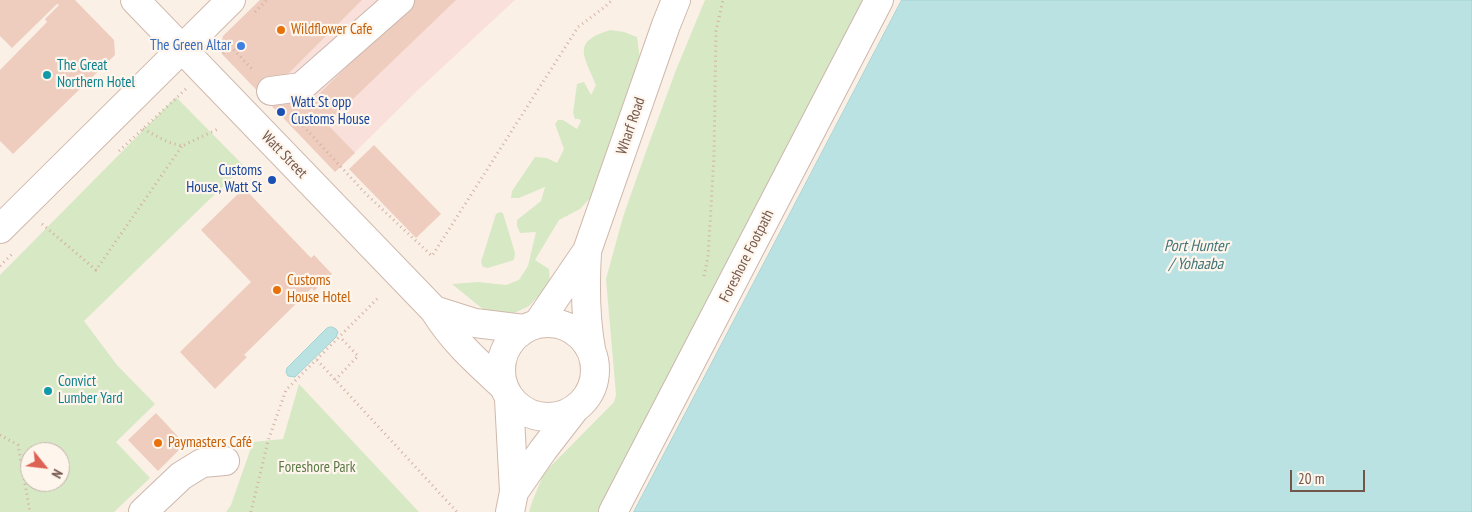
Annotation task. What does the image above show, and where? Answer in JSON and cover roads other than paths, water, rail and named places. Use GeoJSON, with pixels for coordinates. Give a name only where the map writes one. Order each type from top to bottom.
{"type":"FeatureCollection","features":[{"type":"Feature","properties":{"kind":"street","name":"Watt Street"},"geometry":{"type":"LineString","coordinates":[[135,0],[434,310],[447,331],[462,349],[506,393]]}},
{"type":"Feature","properties":{"kind":"street"},"geometry":{"type":"LineString","coordinates":[[0,229],[176,42],[206,0]]}},
{"type":"Feature","properties":{"kind":"street"},"geometry":{"type":"LineString","coordinates":[[0,203],[176,42],[231,0]]}},
{"type":"Feature","properties":{"kind":"street"},"geometry":{"type":"LineString","coordinates":[[271,91],[301,87],[400,0]]}},
{"type":"Feature","properties":{"kind":"street","name":"Wharf Road"},"geometry":{"type":"LineString","coordinates":[[591,349],[585,300],[587,251],[676,0]]}},
{"type":"Feature","properties":{"kind":"street","name":"Foreshore Footpath"},"geometry":{"type":"LineString","coordinates":[[613,512],[880,0]]}},
{"type":"Feature","properties":{"kind":"street","name":"Wharf Road"},"geometry":{"type":"LineString","coordinates":[[531,326],[587,251]]}},
{"type":"Feature","properties":{"kind":"street","name":"Watt Street"},"geometry":{"type":"LineString","coordinates":[[434,310],[475,323],[531,326]]}},
{"type":"Feature","properties":{"kind":"street"},"geometry":{"type":"LineString","coordinates":[[559,324],[578,333],[591,349],[595,362],[595,376],[591,389],[584,401],[574,410],[543,450],[512,502],[506,393],[500,370],[503,354],[511,339],[531,326],[559,324]]}},
{"type":"Feature","properties":{"kind":"street"},"geometry":{"type":"LineString","coordinates":[[506,393],[522,411],[539,418],[557,417],[574,410]]}},
{"type":"Feature","properties":{"kind":"street"},"geometry":{"type":"LineString","coordinates":[[143,512],[181,476],[202,464],[225,461]]}},
{"type":"Feature","properties":{"kind":"water","name":"Port Hunter / Yohaaba"},"geometry":{"type":"Polygon","coordinates":[[[902,0],[1472,0],[1472,512],[634,512],[902,0]]]}},
{"type":"Feature","properties":{"kind":"water"},"geometry":{"type":"Polygon","coordinates":[[[332,327],[338,332],[336,337],[295,377],[288,376],[287,368],[327,328],[332,327]]]}},
{"type":"Feature","properties":{"kind":"place","name":"Wildflower Cafe"},"geometry":{"type":"Point","coordinates":[281,30]}},
{"type":"Feature","properties":{"kind":"place","name":"The Green Altar"},"geometry":{"type":"Point","coordinates":[241,46]}},
{"type":"Feature","properties":{"kind":"place","name":"The Great Northern Hotel"},"geometry":{"type":"Point","coordinates":[47,75]}},
{"type":"Feature","properties":{"kind":"place","name":"Watt St opp Customs House"},"geometry":{"type":"Point","coordinates":[281,112]}},
{"type":"Feature","properties":{"kind":"place","name":"Customs House, Watt St"},"geometry":{"type":"Point","coordinates":[272,180]}},
{"type":"Feature","properties":{"kind":"place","name":"Customs House Hotel"},"geometry":{"type":"Point","coordinates":[277,290]}},
{"type":"Feature","properties":{"kind":"place","name":"Convict Lumber Yard"},"geometry":{"type":"Point","coordinates":[48,391]}},
{"type":"Feature","properties":{"kind":"place","name":"Paymasters Café"},"geometry":{"type":"Point","coordinates":[158,443]}},
{"type":"Feature","properties":{"kind":"park label","name":"Foreshore Park"},"geometry":{"type":"Point","coordinates":[317,468]}}]}
